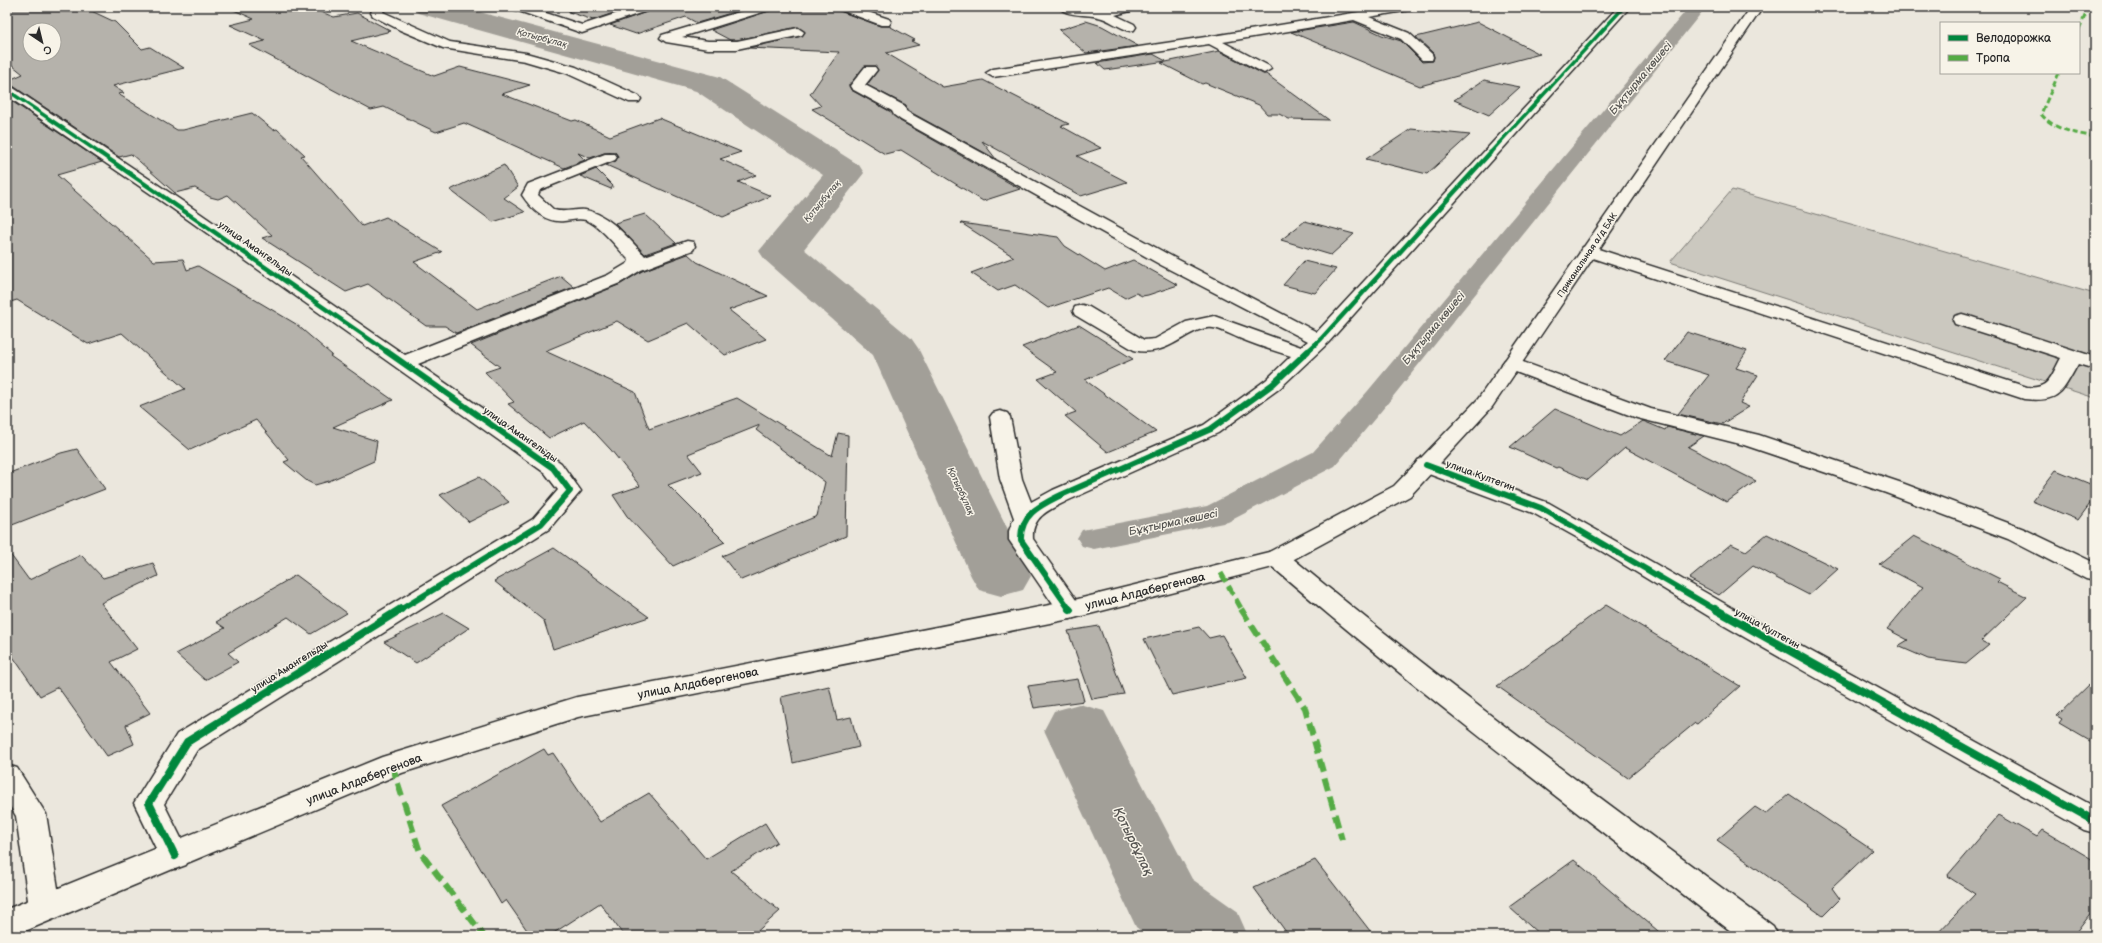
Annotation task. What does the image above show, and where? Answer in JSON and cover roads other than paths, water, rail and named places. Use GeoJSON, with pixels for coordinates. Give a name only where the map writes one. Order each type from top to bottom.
{"type":"FeatureCollection","features":[{"type":"Feature","properties":{"kind":"street"},"geometry":{"type":"LineString","coordinates":[[379,7],[376,12],[404,27],[447,45],[526,57],[572,70],[634,99]]}},
{"type":"Feature","properties":{"kind":"street"},"geometry":{"type":"LineString","coordinates":[[517,7],[582,29],[648,7]]}},
{"type":"Feature","properties":{"kind":"street"},"geometry":{"type":"LineString","coordinates":[[768,7],[666,38],[708,45],[737,46],[798,32]]}},
{"type":"Feature","properties":{"kind":"street"},"geometry":{"type":"LineString","coordinates":[[842,7],[885,22]]}},
{"type":"Feature","properties":{"kind":"street"},"geometry":{"type":"LineString","coordinates":[[1065,7],[1087,14],[1103,14],[1134,7]]}},
{"type":"Feature","properties":{"kind":"street"},"geometry":{"type":"LineString","coordinates":[[993,73],[1210,40],[1410,7]]}},
{"type":"Feature","properties":{"kind":"street"},"geometry":{"type":"LineString","coordinates":[[1070,610],[1021,540],[1021,525],[1026,519],[1037,508],[1061,495],[1211,429],[1273,384],[1321,339],[1624,7]]}},
{"type":"Feature","properties":{"kind":"street","name":"Приканальная а/д БАК"},"geometry":{"type":"LineString","coordinates":[[1402,491],[1485,403],[1757,7]]}},
{"type":"Feature","properties":{"kind":"street"},"geometry":{"type":"LineString","coordinates":[[1103,14],[1130,26]]}},
{"type":"Feature","properties":{"kind":"street"},"geometry":{"type":"LineString","coordinates":[[1354,16],[1404,36],[1427,58]]}},
{"type":"Feature","properties":{"kind":"street"},"geometry":{"type":"LineString","coordinates":[[1210,40],[1264,69]]}},
{"type":"Feature","properties":{"kind":"street"},"geometry":{"type":"LineString","coordinates":[[870,70],[856,86],[900,109],[899,112],[906,117],[1167,261],[1308,335],[1321,339]]}},
{"type":"Feature","properties":{"kind":"street","name":"улица Амангельды"},"geometry":{"type":"LineString","coordinates":[[7,90],[179,206],[553,468],[570,491],[541,524],[368,629],[187,742],[149,803],[175,856]]}},
{"type":"Feature","properties":{"kind":"street"},"geometry":{"type":"LineString","coordinates":[[610,157],[534,187],[530,195],[540,209],[552,216],[591,215],[599,220],[638,259],[635,266]]}},
{"type":"Feature","properties":{"kind":"street"},"geometry":{"type":"LineString","coordinates":[[403,363],[614,278],[635,266],[687,246]]}},
{"type":"Feature","properties":{"kind":"street"},"geometry":{"type":"LineString","coordinates":[[1590,251],[2024,393],[2042,395],[2056,387],[2072,356]]}},
{"type":"Feature","properties":{"kind":"street"},"geometry":{"type":"LineString","coordinates":[[1082,311],[1141,346],[1160,344],[1193,326],[1214,322],[1268,343],[1304,354]]}},
{"type":"Feature","properties":{"kind":"street"},"geometry":{"type":"LineString","coordinates":[[1962,320],[2095,363]]}},
{"type":"Feature","properties":{"kind":"street"},"geometry":{"type":"LineString","coordinates":[[1512,364],[1644,414],[1751,440],[1894,488],[2016,534],[2095,573]]}},
{"type":"Feature","properties":{"kind":"street"},"geometry":{"type":"LineString","coordinates":[[1000,416],[1011,479],[1026,519]]}},
{"type":"Feature","properties":{"kind":"street","name":"улица Култегин"},"geometry":{"type":"LineString","coordinates":[[1426,465],[1541,508],[1611,547],[1732,619],[2095,821]]}},
{"type":"Feature","properties":{"kind":"street","name":"улица Алдабергенова"},"geometry":{"type":"LineString","coordinates":[[7,924],[45,907],[175,856],[392,765],[577,707],[1070,610],[1277,558],[1402,491]]}},
{"type":"Feature","properties":{"kind":"street"},"geometry":{"type":"LineString","coordinates":[[1277,558],[1330,603],[1499,738],[1762,936]]}},
{"type":"Feature","properties":{"kind":"street"},"geometry":{"type":"LineString","coordinates":[[7,776],[31,814],[45,907]]}},
{"type":"Feature","properties":{"kind":"waterway","name":"Қотырбұлақ"},"geometry":{"type":"LineString","coordinates":[[428,7],[708,84],[845,173],[780,251],[894,348],[1001,576]]}},
{"type":"Feature","properties":{"kind":"waterway","name":"Бұқтырма көшесі"},"geometry":{"type":"LineString","coordinates":[[1094,538],[1216,515],[1324,459],[1377,398],[1698,7]]}},
{"type":"Feature","properties":{"kind":"waterway","name":"Қотырбұлақ"},"geometry":{"type":"LineString","coordinates":[[1079,730],[1164,903],[1208,936]]}}]}
